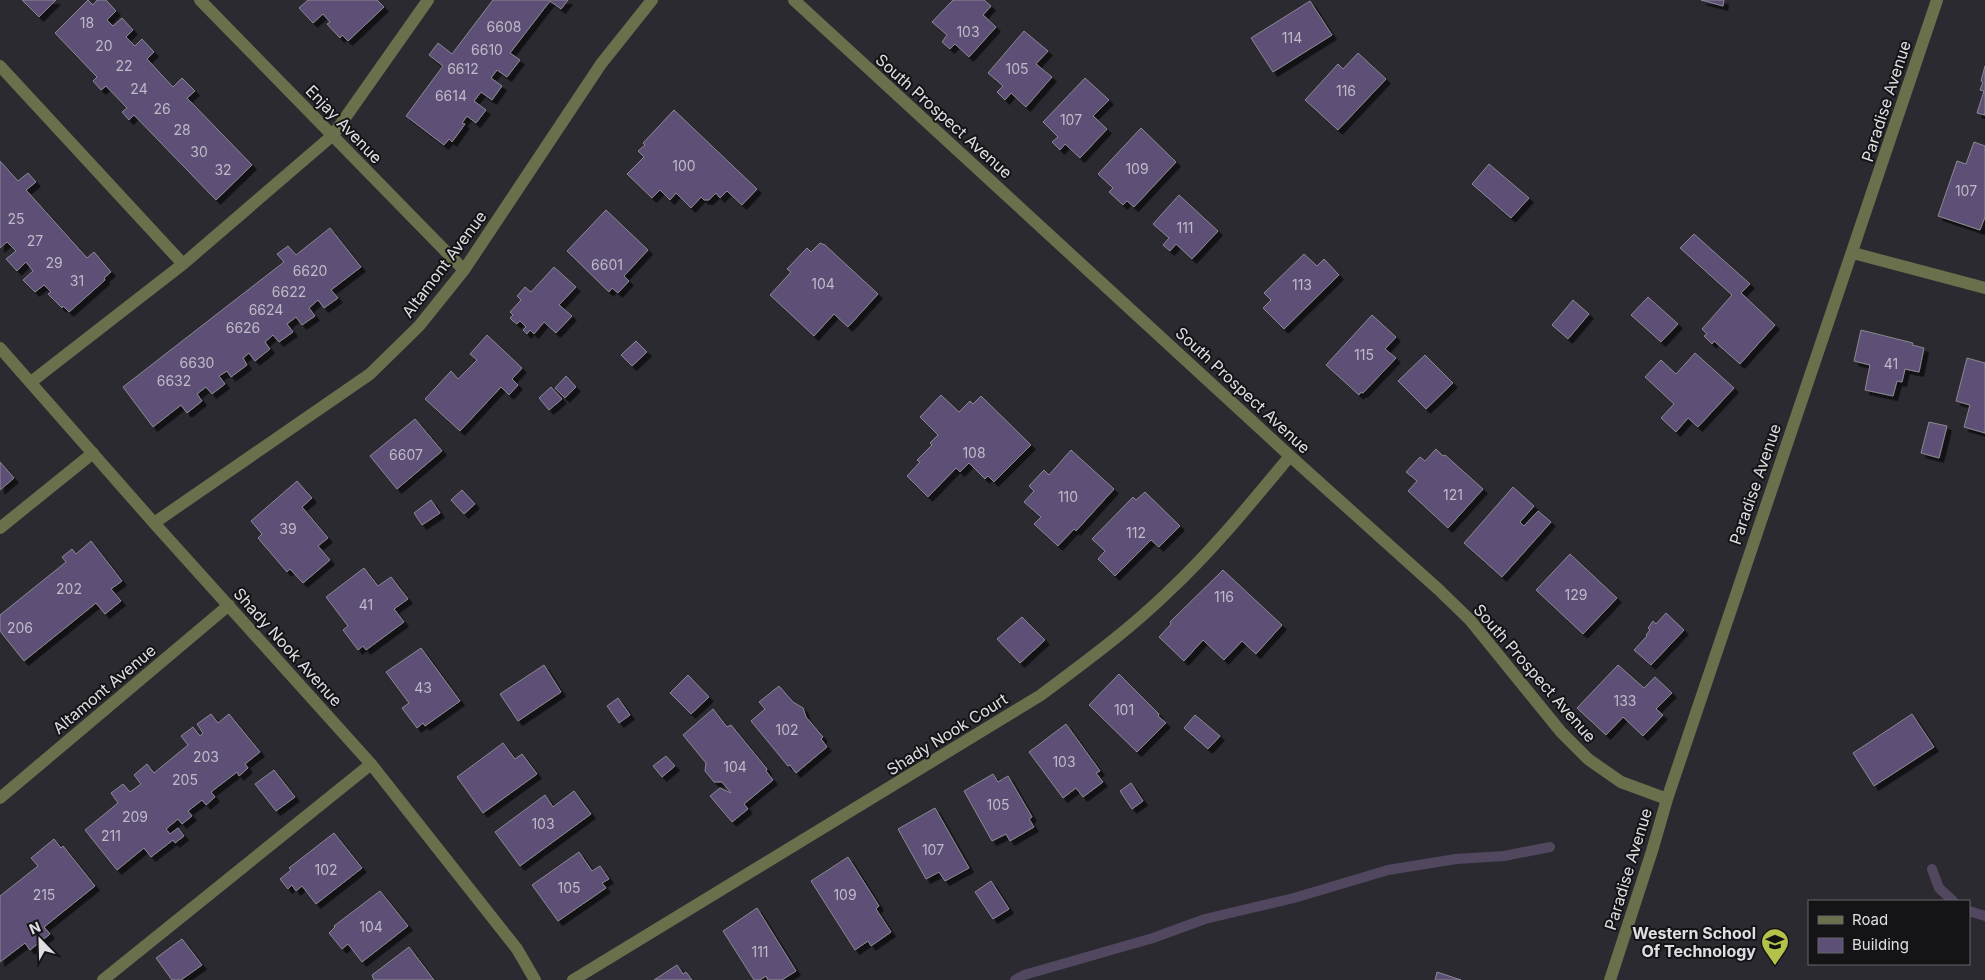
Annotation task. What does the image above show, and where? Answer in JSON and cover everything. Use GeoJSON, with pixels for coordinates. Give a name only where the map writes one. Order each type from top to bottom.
{"type":"FeatureCollection","features":[{"type":"Feature","properties":{"kind":"street","name":"Enjay Avenue"},"geometry":{"type":"LineString","coordinates":[[200,0],[464,270]]}},
{"type":"Feature","properties":{"kind":"street"},"geometry":{"type":"LineString","coordinates":[[31,382],[183,264],[332,135],[428,0]]}},
{"type":"Feature","properties":{"kind":"street","name":"Altamont Avenue"},"geometry":{"type":"LineString","coordinates":[[154,523],[370,374],[419,326],[464,270],[601,64],[652,0]]}},
{"type":"Feature","properties":{"kind":"street","name":"South Prospect Avenue"},"geometry":{"type":"LineString","coordinates":[[794,0],[1290,456],[1438,589],[1470,620],[1561,732],[1588,760],[1621,782],[1666,799]]}},
{"type":"Feature","properties":{"kind":"street","name":"Paradise Avenue"},"geometry":{"type":"LineString","coordinates":[[1610,980],[1652,851],[1666,799],[1778,466],[1853,253],[1937,0]]}},
{"type":"Feature","properties":{"kind":"street"},"geometry":{"type":"LineString","coordinates":[[0,66],[183,264]]}},
{"type":"Feature","properties":{"kind":"street"},"geometry":{"type":"LineString","coordinates":[[1853,253],[1985,288]]}},
{"type":"Feature","properties":{"kind":"street","name":"Shady Nook Avenue"},"geometry":{"type":"LineString","coordinates":[[0,348],[154,523],[371,764],[517,949],[535,980]]}},
{"type":"Feature","properties":{"kind":"street"},"geometry":{"type":"LineString","coordinates":[[0,528],[93,453]]}},
{"type":"Feature","properties":{"kind":"street","name":"Shady Nook Court"},"geometry":{"type":"LineString","coordinates":[[573,980],[1041,695],[1110,642],[1168,592],[1226,532],[1290,456]]}},
{"type":"Feature","properties":{"kind":"street","name":"Altamont Avenue"},"geometry":{"type":"LineString","coordinates":[[0,798],[229,605]]}},
{"type":"Feature","properties":{"kind":"street"},"geometry":{"type":"LineString","coordinates":[[103,980],[371,764]]}},
{"type":"Feature","properties":{"kind":"building"},"geometry":{"type":"Polygon","coordinates":[[[22,0],[56,0],[39,17],[22,0]]]}},
{"type":"Feature","properties":{"kind":"building"},"geometry":{"type":"Polygon","coordinates":[[[88,0],[93,5],[97,0],[106,0],[116,11],[107,20],[113,26],[122,18],[133,30],[126,37],[135,46],[142,39],[154,52],[147,59],[173,87],[182,78],[195,91],[187,98],[252,165],[216,200],[134,115],[129,120],[122,112],[127,108],[106,86],[101,90],[93,81],[97,77],[55,33],[88,0]]]}},
{"type":"Feature","properties":{"kind":"building"},"geometry":{"type":"Polygon","coordinates":[[[308,0],[377,0],[384,7],[348,41],[342,35],[340,38],[327,24],[330,22],[323,14],[313,23],[299,8],[308,0]]]}},
{"type":"Feature","properties":{"kind":"building"},"geometry":{"type":"Polygon","coordinates":[[[493,0],[568,0],[561,9],[550,1],[510,53],[520,60],[507,77],[497,70],[491,78],[502,86],[492,100],[481,92],[474,101],[486,110],[476,123],[467,116],[462,123],[465,124],[452,142],[449,139],[444,145],[406,116],[443,66],[429,55],[438,43],[452,54],[493,0]]]}},
{"type":"Feature","properties":{"kind":"building"},"geometry":{"type":"Polygon","coordinates":[[[953,0],[984,0],[991,6],[983,15],[996,27],[969,57],[955,44],[950,49],[942,42],[947,35],[932,22],[953,0]]]}},
{"type":"Feature","properties":{"kind":"building"},"geometry":{"type":"Polygon","coordinates":[[[1701,0],[1724,0],[1723,6],[1701,0]]]}},
{"type":"Feature","properties":{"kind":"building"},"geometry":{"type":"Polygon","coordinates":[[[1310,1],[1332,35],[1273,72],[1251,38],[1310,1]]]}},
{"type":"Feature","properties":{"kind":"building"},"geometry":{"type":"Polygon","coordinates":[[[1024,31],[1048,51],[1036,64],[1052,77],[1026,107],[1011,93],[1005,100],[997,92],[1003,86],[988,73],[1024,31]]]}},
{"type":"Feature","properties":{"kind":"building"},"geometry":{"type":"Polygon","coordinates":[[[1358,53],[1386,79],[1338,130],[1305,100],[1338,64],[1343,69],[1358,53]]]}},
{"type":"Feature","properties":{"kind":"building"},"geometry":{"type":"Polygon","coordinates":[[[1985,66],[1985,115],[1977,113],[1984,91],[1980,90],[1985,66]]]}},
{"type":"Feature","properties":{"kind":"building"},"geometry":{"type":"Polygon","coordinates":[[[1085,78],[1109,100],[1093,116],[1107,129],[1080,158],[1065,144],[1060,150],[1052,142],[1058,137],[1043,122],[1085,78]]]}},
{"type":"Feature","properties":{"kind":"building"},"geometry":{"type":"Polygon","coordinates":[[[674,110],[757,189],[742,205],[727,191],[720,198],[716,193],[709,200],[704,200],[701,197],[691,208],[676,193],[670,200],[660,190],[652,198],[627,174],[644,157],[638,151],[645,145],[643,143],[674,110]]]}},
{"type":"Feature","properties":{"kind":"building"},"geometry":{"type":"Polygon","coordinates":[[[1141,128],[1176,162],[1134,207],[1127,201],[1123,205],[1109,192],[1113,188],[1098,174],[1141,128]]]}},
{"type":"Feature","properties":{"kind":"building"},"geometry":{"type":"Polygon","coordinates":[[[1974,142],[1985,146],[1985,217],[1980,230],[1938,216],[1957,161],[1966,164],[1974,142]]]}},
{"type":"Feature","properties":{"kind":"building"},"geometry":{"type":"Polygon","coordinates":[[[0,161],[18,181],[28,173],[36,182],[26,190],[87,258],[94,252],[111,272],[104,278],[105,280],[69,312],[63,306],[62,308],[48,294],[51,292],[44,285],[35,292],[23,280],[33,271],[26,262],[17,271],[6,259],[16,251],[7,242],[0,248],[0,161]]]}},
{"type":"Feature","properties":{"kind":"building"},"geometry":{"type":"Polygon","coordinates":[[[1489,164],[1529,198],[1511,218],[1472,184],[1489,164]]]}},
{"type":"Feature","properties":{"kind":"building"},"geometry":{"type":"Polygon","coordinates":[[[1179,195],[1218,231],[1192,259],[1176,244],[1170,251],[1163,245],[1169,238],[1153,224],[1179,195]]]}},
{"type":"Feature","properties":{"kind":"building"},"geometry":{"type":"Polygon","coordinates":[[[606,210],[648,250],[624,276],[629,281],[618,293],[612,288],[609,292],[567,251],[606,210]]]}},
{"type":"Feature","properties":{"kind":"building"},"geometry":{"type":"Polygon","coordinates":[[[330,228],[361,267],[331,290],[338,298],[324,308],[318,300],[309,308],[315,316],[302,325],[296,317],[287,324],[293,332],[279,342],[273,335],[265,342],[270,349],[255,361],[249,353],[243,358],[247,365],[231,377],[227,371],[219,376],[225,384],[212,394],[206,387],[197,394],[202,401],[187,413],[181,405],[153,427],[123,387],[284,262],[277,254],[288,246],[296,255],[330,228]]]}},
{"type":"Feature","properties":{"kind":"building"},"geometry":{"type":"Polygon","coordinates":[[[1694,234],[1750,284],[1741,293],[1775,325],[1740,364],[1714,341],[1712,344],[1704,336],[1707,334],[1702,329],[1732,295],[1680,248],[1694,234]]]}},
{"type":"Feature","properties":{"kind":"building"},"geometry":{"type":"Polygon","coordinates":[[[820,243],[825,245],[878,294],[848,327],[834,314],[814,336],[770,295],[791,272],[787,269],[807,248],[811,252],[820,243]]]}},
{"type":"Feature","properties":{"kind":"building"},"geometry":{"type":"Polygon","coordinates":[[[1304,254],[1317,266],[1324,259],[1339,275],[1284,329],[1263,308],[1271,300],[1264,293],[1304,254]]]}},
{"type":"Feature","properties":{"kind":"building"},"geometry":{"type":"Polygon","coordinates":[[[554,267],[576,287],[559,305],[572,316],[556,333],[544,322],[534,334],[530,330],[527,334],[523,330],[526,327],[520,321],[517,324],[510,318],[513,315],[510,312],[521,300],[517,296],[525,287],[531,292],[554,267]]]}},
{"type":"Feature","properties":{"kind":"building"},"geometry":{"type":"Polygon","coordinates":[[[1648,297],[1678,324],[1661,342],[1631,315],[1648,297]]]}},
{"type":"Feature","properties":{"kind":"building"},"geometry":{"type":"Polygon","coordinates":[[[1573,300],[1589,314],[1568,339],[1552,325],[1573,300]]]}},
{"type":"Feature","properties":{"kind":"building"},"geometry":{"type":"Polygon","coordinates":[[[1372,315],[1396,337],[1385,349],[1396,358],[1359,395],[1326,365],[1372,315]]]}},
{"type":"Feature","properties":{"kind":"building"},"geometry":{"type":"Polygon","coordinates":[[[1861,330],[1913,343],[1912,345],[1924,348],[1919,372],[1905,369],[1902,382],[1897,381],[1893,396],[1865,390],[1870,365],[1854,361],[1861,330]]]}},
{"type":"Feature","properties":{"kind":"building"},"geometry":{"type":"Polygon","coordinates":[[[487,335],[522,368],[512,379],[518,385],[509,395],[501,387],[460,431],[425,399],[451,371],[458,379],[477,360],[470,354],[487,335]]]}},
{"type":"Feature","properties":{"kind":"building"},"geometry":{"type":"Polygon","coordinates":[[[636,341],[647,352],[632,366],[621,355],[636,341]]]}},
{"type":"Feature","properties":{"kind":"building"},"geometry":{"type":"Polygon","coordinates":[[[1695,353],[1734,388],[1698,427],[1688,418],[1676,432],[1661,418],[1674,404],[1645,377],[1661,360],[1676,374],[1695,353]]]}},
{"type":"Feature","properties":{"kind":"building"},"geometry":{"type":"Polygon","coordinates":[[[1425,355],[1453,383],[1426,409],[1398,381],[1425,355]]]}},
{"type":"Feature","properties":{"kind":"building"},"geometry":{"type":"Polygon","coordinates":[[[1967,358],[1985,363],[1985,433],[1964,427],[1970,405],[1956,401],[1967,358]]]}},
{"type":"Feature","properties":{"kind":"building"},"geometry":{"type":"Polygon","coordinates":[[[566,376],[576,387],[565,398],[555,388],[566,376]]]}},
{"type":"Feature","properties":{"kind":"building"},"geometry":{"type":"Polygon","coordinates":[[[551,387],[562,399],[549,410],[539,398],[551,387]]]}},
{"type":"Feature","properties":{"kind":"building"},"geometry":{"type":"Polygon","coordinates":[[[941,395],[959,412],[970,401],[973,404],[981,396],[1031,445],[994,482],[988,476],[985,479],[969,463],[960,472],[956,468],[928,497],[907,476],[920,462],[917,460],[932,445],[930,443],[938,435],[920,417],[941,395]]]}},
{"type":"Feature","properties":{"kind":"building"},"geometry":{"type":"Polygon","coordinates":[[[415,419],[442,451],[397,489],[370,456],[415,419]]]}},
{"type":"Feature","properties":{"kind":"building"},"geometry":{"type":"Polygon","coordinates":[[[1929,422],[1947,426],[1939,458],[1921,453],[1929,422]]]}},
{"type":"Feature","properties":{"kind":"building"},"geometry":{"type":"Polygon","coordinates":[[[1436,449],[1483,489],[1448,528],[1408,491],[1417,481],[1406,472],[1420,457],[1425,461],[1436,449]]]}},
{"type":"Feature","properties":{"kind":"building"},"geometry":{"type":"Polygon","coordinates":[[[1071,450],[1114,489],[1076,531],[1074,529],[1058,546],[1034,524],[1041,517],[1024,502],[1034,491],[1029,486],[1044,470],[1049,475],[1071,450]]]}},
{"type":"Feature","properties":{"kind":"building"},"geometry":{"type":"Polygon","coordinates":[[[0,462],[14,478],[0,490],[0,462]]]}},
{"type":"Feature","properties":{"kind":"building"},"geometry":{"type":"Polygon","coordinates":[[[297,481],[312,498],[302,507],[328,538],[318,546],[330,560],[303,583],[290,569],[287,572],[258,538],[262,534],[251,521],[297,481]]]}},
{"type":"Feature","properties":{"kind":"building"},"geometry":{"type":"Polygon","coordinates":[[[1513,487],[1534,506],[1520,522],[1524,526],[1538,511],[1551,522],[1502,577],[1464,543],[1513,487]]]}},
{"type":"Feature","properties":{"kind":"building"},"geometry":{"type":"Polygon","coordinates":[[[462,490],[475,504],[464,514],[451,500],[462,490]]]}},
{"type":"Feature","properties":{"kind":"building"},"geometry":{"type":"Polygon","coordinates":[[[1145,492],[1180,526],[1159,547],[1151,540],[1115,576],[1098,559],[1105,551],[1092,539],[1133,497],[1136,500],[1145,492]]]}},
{"type":"Feature","properties":{"kind":"building"},"geometry":{"type":"Polygon","coordinates":[[[431,500],[440,513],[422,525],[414,513],[431,500]]]}},
{"type":"Feature","properties":{"kind":"building"},"geometry":{"type":"Polygon","coordinates":[[[91,541],[122,581],[111,589],[121,601],[105,614],[96,603],[24,661],[0,631],[0,615],[66,562],[62,557],[72,549],[76,554],[91,541]]]}},
{"type":"Feature","properties":{"kind":"building"},"geometry":{"type":"Polygon","coordinates":[[[1570,554],[1617,598],[1583,634],[1536,590],[1570,554]]]}},
{"type":"Feature","properties":{"kind":"building"},"geometry":{"type":"Polygon","coordinates":[[[364,568],[378,586],[391,577],[408,599],[394,609],[404,622],[366,650],[363,646],[358,650],[343,630],[348,626],[326,597],[364,568]]]}},
{"type":"Feature","properties":{"kind":"building"},"geometry":{"type":"Polygon","coordinates":[[[1223,570],[1282,625],[1256,654],[1242,641],[1224,660],[1203,640],[1184,661],[1159,637],[1171,624],[1170,622],[1223,570]]]}},
{"type":"Feature","properties":{"kind":"building"},"geometry":{"type":"Polygon","coordinates":[[[1666,613],[1684,630],[1651,665],[1634,650],[1647,636],[1650,630],[1648,628],[1653,621],[1656,624],[1666,613]]]}},
{"type":"Feature","properties":{"kind":"building"},"geometry":{"type":"Polygon","coordinates":[[[1022,617],[1045,640],[1020,663],[997,639],[1022,617]]]}},
{"type":"Feature","properties":{"kind":"building"},"geometry":{"type":"Polygon","coordinates":[[[421,648],[460,701],[425,726],[423,723],[417,728],[402,708],[409,703],[386,672],[421,648]]]}},
{"type":"Feature","properties":{"kind":"building"},"geometry":{"type":"Polygon","coordinates":[[[544,665],[561,692],[518,721],[500,694],[544,665]]]}},
{"type":"Feature","properties":{"kind":"building"},"geometry":{"type":"Polygon","coordinates":[[[1618,665],[1644,688],[1655,677],[1672,693],[1656,709],[1663,715],[1643,736],[1623,717],[1606,735],[1577,708],[1618,665]]]}},
{"type":"Feature","properties":{"kind":"building"},"geometry":{"type":"Polygon","coordinates":[[[1119,674],[1166,723],[1137,752],[1089,705],[1119,674]]]}},
{"type":"Feature","properties":{"kind":"building"},"geometry":{"type":"Polygon","coordinates":[[[688,675],[709,697],[691,714],[670,693],[688,675]]]}},
{"type":"Feature","properties":{"kind":"building"},"geometry":{"type":"Polygon","coordinates":[[[779,686],[793,702],[803,708],[806,717],[823,737],[821,739],[827,747],[796,773],[751,721],[765,709],[759,702],[779,686]]]}},
{"type":"Feature","properties":{"kind":"building"},"geometry":{"type":"Polygon","coordinates":[[[618,698],[630,715],[619,723],[607,706],[618,698]]]}},
{"type":"Feature","properties":{"kind":"building"},"geometry":{"type":"Polygon","coordinates":[[[713,709],[727,727],[731,725],[767,769],[766,771],[773,780],[744,804],[748,809],[732,822],[710,796],[720,788],[731,793],[722,782],[714,782],[705,771],[706,763],[683,735],[713,709]]]}},
{"type":"Feature","properties":{"kind":"building"},"geometry":{"type":"Polygon","coordinates":[[[211,714],[218,723],[229,714],[260,752],[245,764],[248,768],[239,776],[237,772],[211,792],[215,797],[206,805],[202,800],[188,811],[192,816],[182,824],[178,819],[166,829],[170,834],[178,828],[184,836],[175,843],[173,840],[151,857],[144,848],[117,870],[85,830],[118,803],[111,793],[123,784],[130,792],[141,784],[134,775],[147,764],[154,773],[188,745],[181,736],[193,727],[200,736],[203,733],[197,724],[211,714]]]}},
{"type":"Feature","properties":{"kind":"building"},"geometry":{"type":"Polygon","coordinates":[[[1912,714],[1934,747],[1874,786],[1853,753],[1912,714]]]}},
{"type":"Feature","properties":{"kind":"building"},"geometry":{"type":"Polygon","coordinates":[[[1195,715],[1220,736],[1208,749],[1184,728],[1195,715]]]}},
{"type":"Feature","properties":{"kind":"building"},"geometry":{"type":"Polygon","coordinates":[[[1066,724],[1100,771],[1096,773],[1103,782],[1083,797],[1076,788],[1063,798],[1029,752],[1066,724]]]}},
{"type":"Feature","properties":{"kind":"building"},"geometry":{"type":"Polygon","coordinates":[[[503,743],[515,759],[522,754],[537,774],[483,813],[457,777],[503,743]]]}},
{"type":"Feature","properties":{"kind":"building"},"geometry":{"type":"Polygon","coordinates":[[[666,756],[675,766],[662,777],[653,766],[666,756]]]}},
{"type":"Feature","properties":{"kind":"building"},"geometry":{"type":"Polygon","coordinates":[[[274,770],[295,797],[276,811],[255,784],[274,770]]]}},
{"type":"Feature","properties":{"kind":"building"},"geometry":{"type":"Polygon","coordinates":[[[993,774],[998,782],[1008,776],[1032,817],[1029,819],[1034,827],[1010,841],[1006,834],[992,841],[964,791],[993,774]]]}},
{"type":"Feature","properties":{"kind":"building"},"geometry":{"type":"Polygon","coordinates":[[[1131,783],[1143,801],[1132,809],[1120,791],[1131,783]]]}},
{"type":"Feature","properties":{"kind":"building"},"geometry":{"type":"Polygon","coordinates":[[[574,791],[591,814],[520,866],[495,832],[545,795],[553,807],[574,791]]]}},
{"type":"Feature","properties":{"kind":"building"},"geometry":{"type":"Polygon","coordinates":[[[935,808],[969,868],[945,881],[939,872],[926,879],[898,829],[935,808]]]}},
{"type":"Feature","properties":{"kind":"building"},"geometry":{"type":"Polygon","coordinates":[[[334,833],[362,868],[316,904],[302,886],[296,891],[292,885],[288,889],[280,879],[291,870],[289,868],[334,833]]]}},
{"type":"Feature","properties":{"kind":"building"},"geometry":{"type":"Polygon","coordinates":[[[54,839],[61,848],[63,846],[95,886],[44,927],[50,934],[30,950],[25,943],[0,962],[0,896],[38,866],[31,858],[54,839]]]}},
{"type":"Feature","properties":{"kind":"building"},"geometry":{"type":"Polygon","coordinates":[[[579,852],[592,871],[600,866],[609,879],[602,883],[606,888],[558,921],[532,885],[579,852]]]}},
{"type":"Feature","properties":{"kind":"building"},"geometry":{"type":"Polygon","coordinates":[[[848,857],[879,906],[876,909],[891,932],[871,946],[868,941],[855,950],[811,881],[848,857]]]}},
{"type":"Feature","properties":{"kind":"building"},"geometry":{"type":"Polygon","coordinates":[[[991,881],[1009,909],[993,919],[975,892],[991,881]]]}},
{"type":"Feature","properties":{"kind":"building"},"geometry":{"type":"Polygon","coordinates":[[[380,891],[408,926],[362,962],[348,944],[342,949],[329,933],[334,926],[380,891]]]}},
{"type":"Feature","properties":{"kind":"building"},"geometry":{"type":"Polygon","coordinates":[[[757,908],[796,971],[782,980],[768,980],[766,976],[760,980],[754,980],[723,931],[757,908]]]}},
{"type":"Feature","properties":{"kind":"building"},"geometry":{"type":"Polygon","coordinates":[[[182,939],[202,965],[181,980],[172,980],[156,958],[182,939]]]}},
{"type":"Feature","properties":{"kind":"building"},"geometry":{"type":"Polygon","coordinates":[[[409,947],[434,980],[374,980],[372,975],[409,947]]]}},
{"type":"Feature","properties":{"kind":"building"},"geometry":{"type":"Polygon","coordinates":[[[677,965],[683,974],[686,972],[692,980],[654,980],[677,965]]]}},
{"type":"Feature","properties":{"kind":"building"},"geometry":{"type":"Polygon","coordinates":[[[1437,972],[1461,980],[1435,980],[1437,972]]]}},
{"type":"Feature","properties":{"kind":"waterway"},"geometry":{"type":"LineString","coordinates":[[1015,980],[1024,975],[1153,938],[1205,919],[1294,898],[1388,870],[1456,859],[1504,856],[1550,847]]}},
{"type":"Feature","properties":{"kind":"waterway"},"geometry":{"type":"LineString","coordinates":[[1932,869],[1939,888],[1952,900]]}},
{"type":"Feature","properties":{"kind":"waterway"},"geometry":{"type":"LineString","coordinates":[[1970,911],[1985,916]]}},
{"type":"Feature","properties":{"kind":"place","name":"Western School Of Technology"},"geometry":{"type":"Point","coordinates":[1775,966]}}]}
